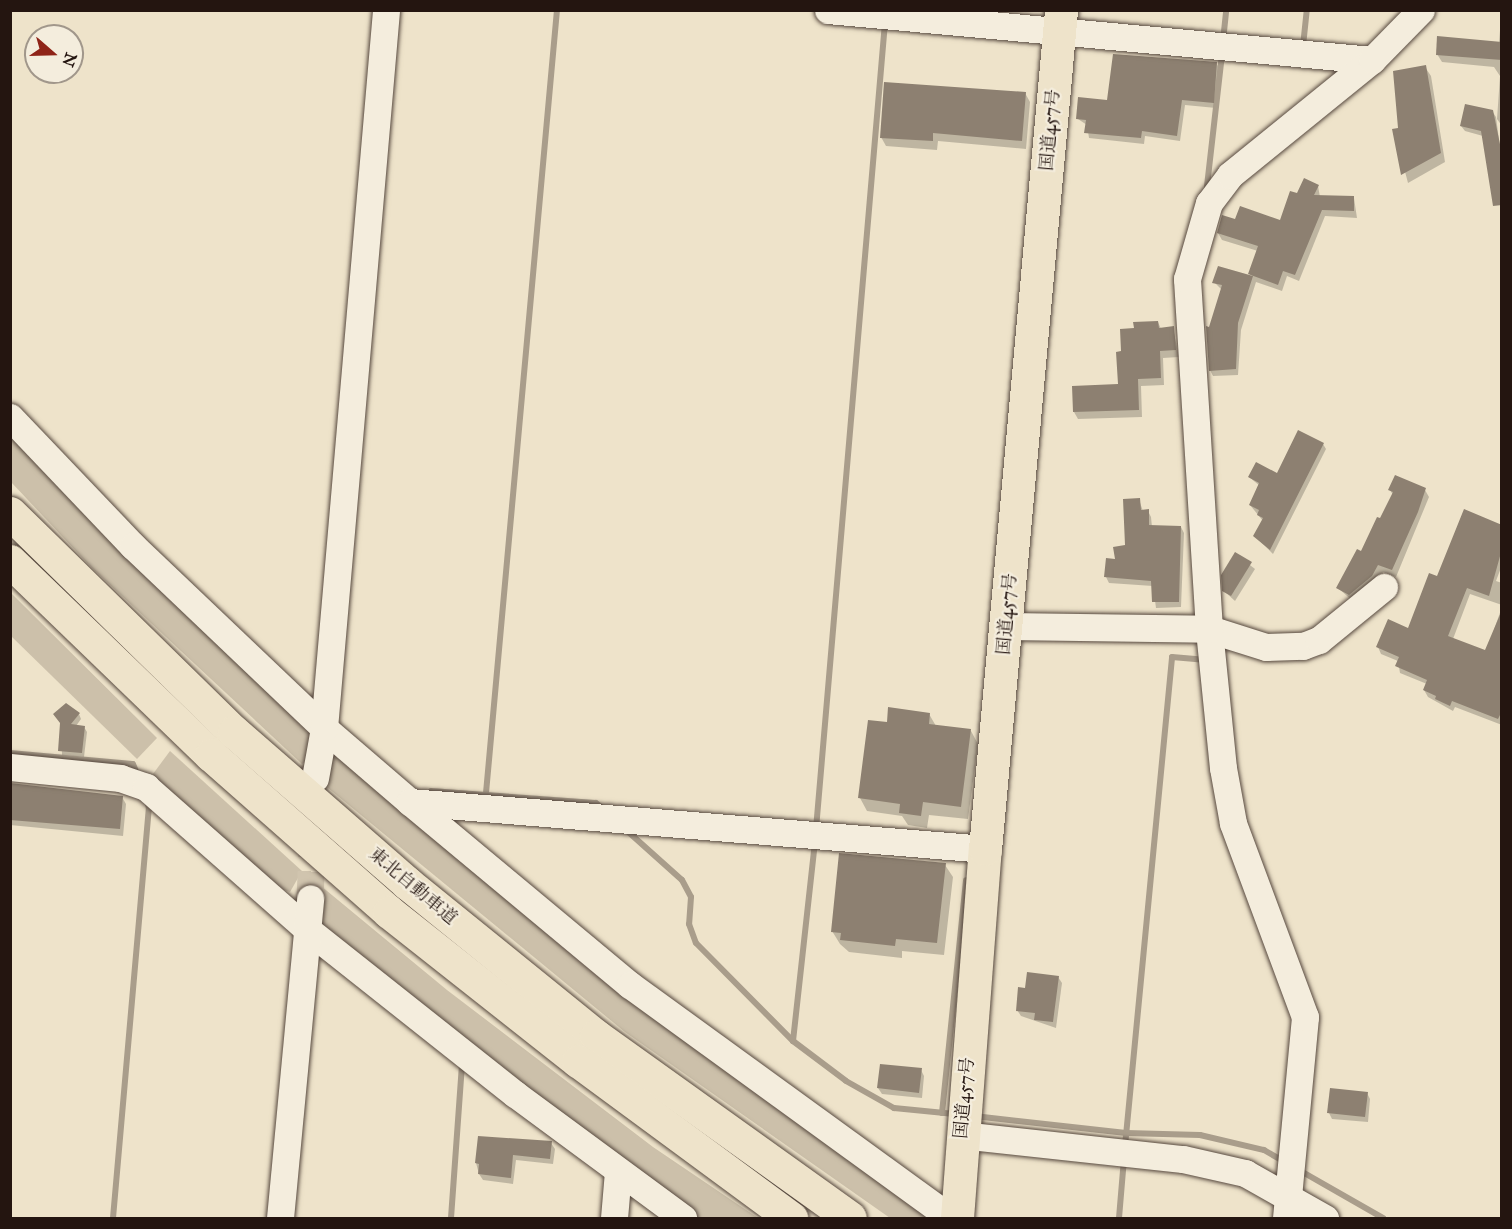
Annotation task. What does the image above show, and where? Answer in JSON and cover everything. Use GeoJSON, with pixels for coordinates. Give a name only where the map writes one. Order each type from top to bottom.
{"type":"FeatureCollection","features":[{"type":"Feature","properties":{"kind":"highway","name":"国道457号"},"geometry":{"type":"LineString","coordinates":[[957,1218],[961,1135],[985,849],[1060,20]]}},
{"type":"Feature","properties":{"kind":"highway","name":"東北自動車道"},"geometry":{"type":"LineString","coordinates":[[10,513],[234,732],[407,883],[596,1036],[850,1218]]}},
{"type":"Feature","properties":{"kind":"highway","name":"東北自動車道"},"geometry":{"type":"LineString","coordinates":[[10,561],[211,756],[389,912],[596,1075],[790,1218]]}},
{"type":"Feature","properties":{"kind":"street"},"geometry":{"type":"LineString","coordinates":[[315,778],[324,728],[352,368],[386,10]]}},
{"type":"Feature","properties":{"kind":"street"},"geometry":{"type":"LineString","coordinates":[[828,10],[1060,20],[1372,60]]}},
{"type":"Feature","properties":{"kind":"street"},"geometry":{"type":"LineString","coordinates":[[1287,1207],[1305,1017],[1233,823],[1223,768],[1209,629],[1187,279],[1198,234],[1209,203],[1230,175],[1372,60],[1421,10]]}},
{"type":"Feature","properties":{"kind":"street"},"geometry":{"type":"LineString","coordinates":[[10,417],[133,546],[324,728],[410,802],[630,985],[951,1218]]}},
{"type":"Feature","properties":{"kind":"street"},"geometry":{"type":"LineString","coordinates":[[1006,626],[1209,629],[1266,647],[1303,645],[1319,640],[1383,587]]}},
{"type":"Feature","properties":{"kind":"street"},"geometry":{"type":"LineString","coordinates":[[10,767],[120,778],[146,787],[308,930],[618,1171],[683,1218]]}},
{"type":"Feature","properties":{"kind":"street"},"geometry":{"type":"LineString","coordinates":[[410,802],[985,849]]}},
{"type":"Feature","properties":{"kind":"street"},"geometry":{"type":"LineString","coordinates":[[280,1218],[310,898]]}},
{"type":"Feature","properties":{"kind":"street"},"geometry":{"type":"LineString","coordinates":[[961,1135],[1183,1159],[1245,1173],[1287,1207],[1326,1218]]}},
{"type":"Feature","properties":{"kind":"street"},"geometry":{"type":"LineString","coordinates":[[614,1218],[618,1171]]}},
{"type":"Feature","properties":{"kind":"shaded area"},"geometry":{"type":"Polygon","coordinates":[[[11,429],[317,732],[314,757],[302,764],[92,568],[11,482],[11,429]]]}},
{"type":"Feature","properties":{"kind":"shaded area"},"geometry":{"type":"Polygon","coordinates":[[[11,593],[157,738],[137,759],[11,636],[11,593]]]}},
{"type":"Feature","properties":{"kind":"shaded area"},"geometry":{"type":"Polygon","coordinates":[[[170,751],[302,871],[290,892],[275,887],[150,778],[170,751]]]}},
{"type":"Feature","properties":{"kind":"shaded area"},"geometry":{"type":"Polygon","coordinates":[[[330,757],[345,759],[938,1218],[890,1218],[625,1032],[322,783],[330,757]]]}},
{"type":"Feature","properties":{"kind":"shaded area"},"geometry":{"type":"Polygon","coordinates":[[[321,886],[447,990],[653,1147],[758,1218],[697,1218],[618,1162],[321,929],[315,918],[321,886]]]}},
{"type":"Feature","properties":{"kind":"building"},"geometry":{"type":"Polygon","coordinates":[[[1437,36],[1502,42],[1502,60],[1436,55],[1437,36]]]}},
{"type":"Feature","properties":{"kind":"building"},"geometry":{"type":"Polygon","coordinates":[[[1113,54],[1217,62],[1214,103],[1182,100],[1177,136],[1142,131],[1141,138],[1084,133],[1086,120],[1076,119],[1078,97],[1107,100],[1113,54]]]}},
{"type":"Feature","properties":{"kind":"building"},"geometry":{"type":"Polygon","coordinates":[[[1426,65],[1441,153],[1401,175],[1392,129],[1398,128],[1393,71],[1426,65]]]}},
{"type":"Feature","properties":{"kind":"building"},"geometry":{"type":"Polygon","coordinates":[[[884,82],[1026,92],[1022,141],[933,133],[933,141],[880,138],[884,82]]]}},
{"type":"Feature","properties":{"kind":"building"},"geometry":{"type":"Polygon","coordinates":[[[1465,104],[1493,110],[1502,154],[1502,205],[1493,206],[1481,131],[1460,126],[1465,104]]]}},
{"type":"Feature","properties":{"kind":"building"},"geometry":{"type":"Polygon","coordinates":[[[1304,178],[1319,185],[1314,195],[1354,196],[1354,211],[1322,210],[1295,275],[1283,271],[1278,285],[1248,274],[1258,246],[1217,233],[1222,215],[1235,219],[1240,206],[1280,220],[1290,191],[1297,193],[1304,178]]]}},
{"type":"Feature","properties":{"kind":"building"},"geometry":{"type":"Polygon","coordinates":[[[1218,266],[1253,276],[1238,323],[1236,369],[1209,371],[1206,326],[1209,327],[1222,285],[1212,283],[1218,266]]]}},
{"type":"Feature","properties":{"kind":"building"},"geometry":{"type":"Polygon","coordinates":[[[1158,321],[1159,328],[1174,326],[1176,350],[1160,351],[1161,378],[1138,379],[1139,410],[1073,412],[1072,386],[1118,384],[1116,352],[1121,351],[1120,329],[1134,328],[1133,322],[1158,321]]]}},
{"type":"Feature","properties":{"kind":"building"},"geometry":{"type":"Polygon","coordinates":[[[1298,430],[1324,443],[1270,550],[1253,536],[1263,518],[1257,515],[1259,510],[1249,505],[1259,483],[1248,477],[1256,462],[1277,473],[1298,430]]]}},
{"type":"Feature","properties":{"kind":"building"},"geometry":{"type":"Polygon","coordinates":[[[1395,475],[1426,488],[1418,512],[1392,570],[1378,565],[1372,576],[1349,595],[1336,588],[1357,549],[1361,551],[1377,517],[1380,518],[1393,492],[1388,490],[1395,475]]]}},
{"type":"Feature","properties":{"kind":"building"},"geometry":{"type":"Polygon","coordinates":[[[1140,498],[1141,510],[1149,509],[1149,525],[1181,526],[1179,602],[1152,602],[1151,581],[1104,577],[1106,558],[1115,559],[1113,547],[1125,545],[1123,499],[1140,498]]]}},
{"type":"Feature","properties":{"kind":"building"},"geometry":{"type":"Polygon","coordinates":[[[1464,509],[1502,525],[1502,549],[1489,596],[1467,588],[1448,636],[1485,650],[1502,610],[1502,711],[1498,719],[1452,701],[1450,706],[1435,699],[1436,696],[1423,690],[1427,680],[1395,666],[1399,657],[1376,647],[1388,619],[1408,628],[1429,573],[1437,576],[1464,509]]]}},
{"type":"Feature","properties":{"kind":"building"},"geometry":{"type":"Polygon","coordinates":[[[1235,552],[1252,562],[1231,596],[1222,591],[1221,575],[1235,552]]]}},
{"type":"Feature","properties":{"kind":"building"},"geometry":{"type":"Polygon","coordinates":[[[66,703],[80,713],[71,724],[85,726],[82,753],[58,751],[60,723],[53,714],[66,703]]]}},
{"type":"Feature","properties":{"kind":"building"},"geometry":{"type":"Polygon","coordinates":[[[888,707],[930,713],[929,724],[971,729],[961,807],[923,802],[921,816],[899,813],[900,804],[858,798],[868,720],[887,722],[888,707]]]}},
{"type":"Feature","properties":{"kind":"building"},"geometry":{"type":"Polygon","coordinates":[[[10,783],[123,796],[120,829],[10,820],[10,783]]]}},
{"type":"Feature","properties":{"kind":"building"},"geometry":{"type":"Polygon","coordinates":[[[839,853],[946,863],[937,943],[896,939],[895,946],[840,940],[841,933],[831,932],[839,853]]]}},
{"type":"Feature","properties":{"kind":"building"},"geometry":{"type":"Polygon","coordinates":[[[1027,972],[1059,976],[1053,1022],[1034,1020],[1035,1013],[1016,1011],[1018,987],[1025,988],[1027,972]]]}},
{"type":"Feature","properties":{"kind":"building"},"geometry":{"type":"Polygon","coordinates":[[[880,1064],[922,1068],[919,1093],[877,1088],[880,1064]]]}},
{"type":"Feature","properties":{"kind":"building"},"geometry":{"type":"Polygon","coordinates":[[[1330,1088],[1368,1092],[1365,1117],[1327,1113],[1330,1088]]]}},
{"type":"Feature","properties":{"kind":"building"},"geometry":{"type":"Polygon","coordinates":[[[478,1136],[552,1141],[550,1159],[513,1155],[511,1178],[478,1174],[479,1164],[475,1163],[478,1136]]]}},
{"type":"Feature","properties":{"kind":"waterway"},"geometry":{"type":"LineString","coordinates":[[486,793],[557,10]]}},
{"type":"Feature","properties":{"kind":"waterway"},"geometry":{"type":"LineString","coordinates":[[1223,41],[1226,10]]}},
{"type":"Feature","properties":{"kind":"waterway"},"geometry":{"type":"LineString","coordinates":[[1303,46],[1307,10]]}},
{"type":"Feature","properties":{"kind":"waterway"},"geometry":{"type":"LineString","coordinates":[[816,829],[885,23]]}},
{"type":"Feature","properties":{"kind":"waterway"},"geometry":{"type":"LineString","coordinates":[[1207,186],[1222,54]]}},
{"type":"Feature","properties":{"kind":"waterway"},"geometry":{"type":"LineString","coordinates":[[1125,1146],[1172,657],[1204,660]]}},
{"type":"Feature","properties":{"kind":"waterway"},"geometry":{"type":"LineString","coordinates":[[10,753],[133,764],[137,774]]}},
{"type":"Feature","properties":{"kind":"waterway"},"geometry":{"type":"LineString","coordinates":[[431,791],[596,803],[602,808]]}},
{"type":"Feature","properties":{"kind":"waterway"},"geometry":{"type":"LineString","coordinates":[[113,1218],[149,808],[147,801]]}},
{"type":"Feature","properties":{"kind":"waterway"},"geometry":{"type":"LineString","coordinates":[[625,829],[682,880],[691,897],[689,924],[696,943],[793,1041],[846,1081],[894,1108],[955,1114]]}},
{"type":"Feature","properties":{"kind":"waterway"},"geometry":{"type":"LineString","coordinates":[[793,1041],[815,842]]}},
{"type":"Feature","properties":{"kind":"waterway"},"geometry":{"type":"LineString","coordinates":[[942,1113],[966,880]]}},
{"type":"Feature","properties":{"kind":"waterway"},"geometry":{"type":"LineString","coordinates":[[451,1218],[462,1065]]}},
{"type":"Feature","properties":{"kind":"waterway"},"geometry":{"type":"LineString","coordinates":[[974,1116],[1126,1133],[1200,1135],[1264,1150],[1285,1162]]}},
{"type":"Feature","properties":{"kind":"waterway"},"geometry":{"type":"LineString","coordinates":[[1119,1218],[1124,1159]]}},
{"type":"Feature","properties":{"kind":"waterway"},"geometry":{"type":"LineString","coordinates":[[1299,1170],[1383,1218]]}},
{"type":"Feature","properties":{"kind":"tunnel"},"geometry":{"type":"LineString","coordinates":[[310,898],[313,830]]}}]}
